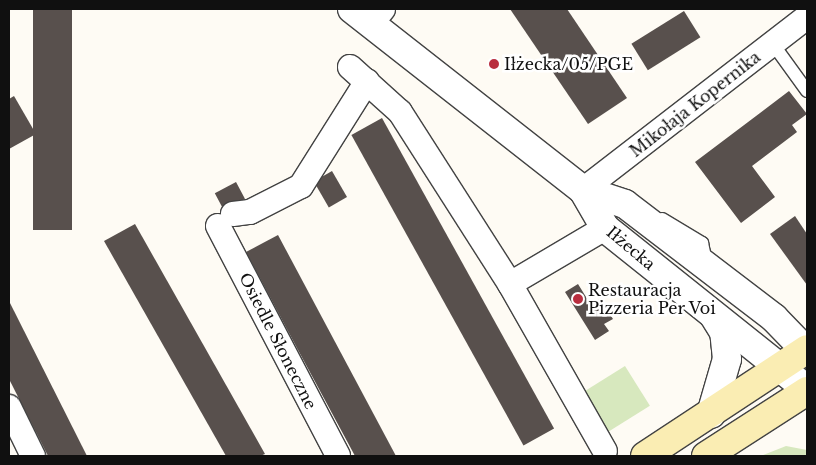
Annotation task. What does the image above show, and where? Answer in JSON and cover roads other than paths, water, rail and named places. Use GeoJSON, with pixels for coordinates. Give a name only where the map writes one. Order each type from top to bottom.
{"type":"FeatureCollection","features":[{"type":"Feature","properties":{"kind":"main road"},"geometry":{"type":"LineString","coordinates":[[645,456],[807,350]]}},
{"type":"Feature","properties":{"kind":"main road"},"geometry":{"type":"LineString","coordinates":[[706,456],[807,390]]}},
{"type":"Feature","properties":{"kind":"street","name":"Iłżecka"},"geometry":{"type":"LineString","coordinates":[[369,14],[583,190],[605,228],[714,316],[781,367],[807,390]]}},
{"type":"Feature","properties":{"kind":"street","name":"Mikołaja Kopernika"},"geometry":{"type":"LineString","coordinates":[[583,190],[807,17]]}},
{"type":"Feature","properties":{"kind":"street","name":"Osiedle Słoneczne"},"geometry":{"type":"LineString","coordinates":[[338,456],[226,220],[250,212],[301,186],[358,74],[400,112],[510,284],[605,451]]}},
{"type":"Feature","properties":{"kind":"street","name":"Iłżecka"},"geometry":{"type":"LineString","coordinates":[[583,190],[625,204],[706,268],[774,318],[807,350]]}},
{"type":"Feature","properties":{"kind":"street"},"geometry":{"type":"LineString","coordinates":[[510,284],[605,228]]}},
{"type":"Feature","properties":{"kind":"street"},"geometry":{"type":"LineString","coordinates":[[710,414],[727,359],[724,332],[714,316]]}},
{"type":"Feature","properties":{"kind":"street"},"geometry":{"type":"LineString","coordinates":[[9,407],[33,456]]}},
{"type":"Feature","properties":{"kind":"lane"},"geometry":{"type":"LineString","coordinates":[[772,44],[807,91]]}},
{"type":"Feature","properties":{"kind":"place","name":"Iłżecka/05/PGE"},"geometry":{"type":"Point","coordinates":[494,64]}},
{"type":"Feature","properties":{"kind":"place","name":"Restauracja Pizzeria Per Voi"},"geometry":{"type":"Point","coordinates":[578,299]}}]}
